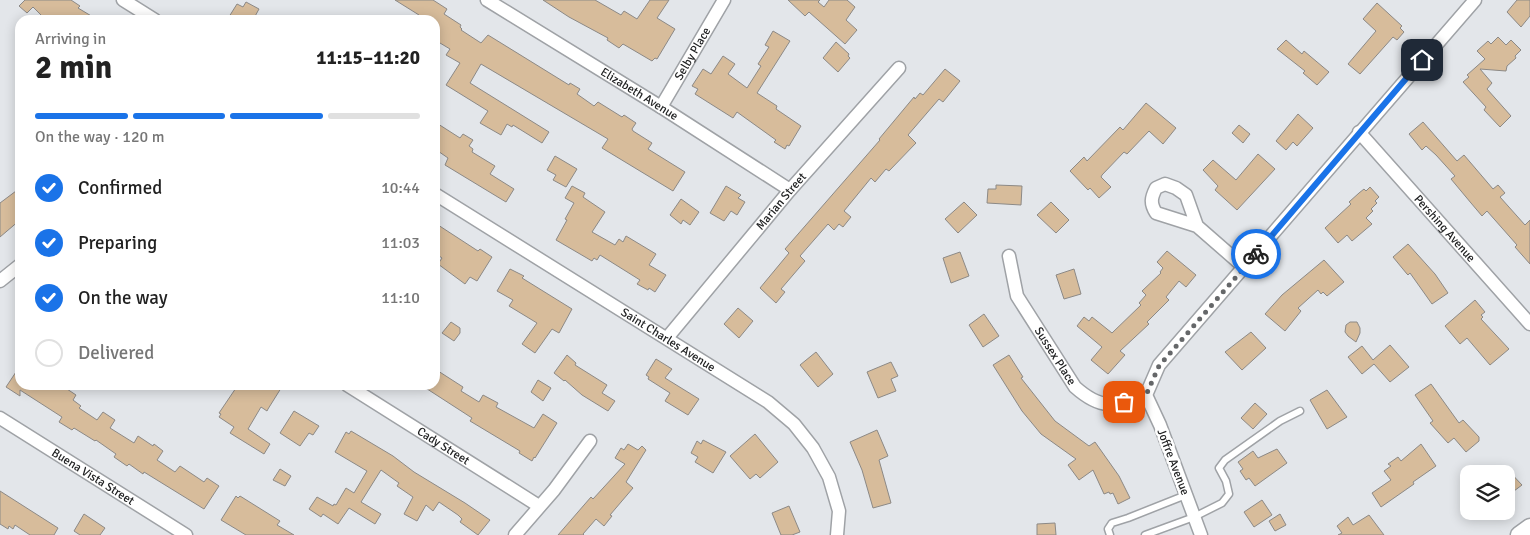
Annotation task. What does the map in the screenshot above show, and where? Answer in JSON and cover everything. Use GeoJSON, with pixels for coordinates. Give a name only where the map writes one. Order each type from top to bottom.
{"type":"FeatureCollection","features":[{"type":"Feature","properties":{"kind":"street"},"geometry":{"type":"LineString","coordinates":[[123,0],[147,15]]}},
{"type":"Feature","properties":{"kind":"street","name":"Elizabeth Avenue"},"geometry":{"type":"LineString","coordinates":[[487,0],[662,107],[790,190]]}},
{"type":"Feature","properties":{"kind":"street","name":"Selby Place"},"geometry":{"type":"LineString","coordinates":[[662,107],[724,0]]}},
{"type":"Feature","properties":{"kind":"street"},"geometry":{"type":"LineString","coordinates":[[1146,395],[1159,366],[1359,132],[1475,0]]}},
{"type":"Feature","properties":{"kind":"street","name":"Marian Street"},"geometry":{"type":"LineString","coordinates":[[667,338],[790,190],[899,68]]}},
{"type":"Feature","properties":{"kind":"street","name":"Pershing Avenue"},"geometry":{"type":"LineString","coordinates":[[1359,132],[1530,324]]}},
{"type":"Feature","properties":{"kind":"street","name":"Saint Charles Avenue"},"geometry":{"type":"LineString","coordinates":[[440,197],[768,402],[794,424],[813,448],[829,477],[839,511],[837,535]]}},
{"type":"Feature","properties":{"kind":"street"},"geometry":{"type":"LineString","coordinates":[[1198,226],[1244,267]]}},
{"type":"Feature","properties":{"kind":"street","name":"Sussex Place"},"geometry":{"type":"LineString","coordinates":[[1009,256],[1017,296],[1075,387],[1085,396],[1098,403],[1111,405],[1146,395]]}},
{"type":"Feature","properties":{"kind":"street"},"geometry":{"type":"LineString","coordinates":[[0,281],[15,269]]}},
{"type":"Feature","properties":{"kind":"street","name":"Cady Street"},"geometry":{"type":"LineString","coordinates":[[356,390],[540,506]]}},
{"type":"Feature","properties":{"kind":"street","name":"Joffre Avenue"},"geometry":{"type":"LineString","coordinates":[[1146,395],[1160,425],[1201,535]]}},
{"type":"Feature","properties":{"kind":"street","name":"Buena Vista Street"},"geometry":{"type":"LineString","coordinates":[[0,418],[186,535]]}},
{"type":"Feature","properties":{"kind":"street"},"geometry":{"type":"LineString","coordinates":[[515,535],[554,490],[590,441]]}},
{"type":"Feature","properties":{"kind":"street"},"geometry":{"type":"LineString","coordinates":[[1519,535],[1530,527]]}},
{"type":"Feature","properties":{"kind":"lane"},"geometry":{"type":"LineString","coordinates":[[1145,535],[1194,517],[1222,503],[1229,494],[1226,481],[1219,468],[1225,460],[1280,421],[1300,411]]}},
{"type":"Feature","properties":{"kind":"lane"},"geometry":{"type":"LineString","coordinates":[[1110,535],[1108,529],[1112,523],[1186,495]]}},
{"type":"Feature","properties":{"kind":"building"},"geometry":{"type":"Polygon","coordinates":[[[25,0],[71,0],[80,6],[78,8],[90,15],[41,15],[33,7],[27,13],[19,6],[25,0]]]}},
{"type":"Feature","properties":{"kind":"building"},"geometry":{"type":"Polygon","coordinates":[[[395,0],[433,0],[447,9],[444,14],[461,25],[461,30],[481,43],[488,35],[569,85],[570,83],[580,89],[577,94],[594,106],[598,102],[622,117],[624,115],[636,123],[632,129],[633,131],[652,143],[648,149],[685,172],[673,191],[602,148],[608,139],[481,64],[470,83],[549,132],[542,143],[513,125],[512,127],[507,124],[501,135],[480,123],[488,111],[446,85],[460,63],[446,55],[450,49],[440,43],[440,15],[419,15],[395,0]]]}},
{"type":"Feature","properties":{"kind":"building"},"geometry":{"type":"Polygon","coordinates":[[[543,0],[595,0],[621,15],[624,11],[637,19],[650,0],[669,0],[657,18],[675,29],[657,59],[655,58],[652,61],[623,44],[619,48],[607,40],[608,38],[569,17],[543,0]]]}},
{"type":"Feature","properties":{"kind":"building"},"geometry":{"type":"Polygon","coordinates":[[[788,0],[820,0],[818,2],[824,7],[829,0],[847,0],[855,7],[846,20],[857,30],[845,44],[809,12],[805,16],[788,0]]]}},
{"type":"Feature","properties":{"kind":"building"},"geometry":{"type":"Polygon","coordinates":[[[1517,0],[1530,0],[1530,16],[1521,27],[1507,12],[1517,0]]]}},
{"type":"Feature","properties":{"kind":"building"},"geometry":{"type":"Polygon","coordinates":[[[246,2],[259,9],[256,15],[230,15],[237,4],[243,7],[246,2]]]}},
{"type":"Feature","properties":{"kind":"building"},"geometry":{"type":"Polygon","coordinates":[[[1377,3],[1402,26],[1400,28],[1404,32],[1397,40],[1393,37],[1360,74],[1348,64],[1376,31],[1363,19],[1377,3]]]}},
{"type":"Feature","properties":{"kind":"building"},"geometry":{"type":"Polygon","coordinates":[[[773,31],[790,41],[757,93],[777,106],[776,109],[801,126],[789,146],[787,145],[785,149],[774,142],[776,140],[737,112],[733,118],[695,94],[698,89],[692,86],[703,69],[711,74],[723,56],[735,64],[728,74],[747,88],[761,66],[758,64],[769,47],[765,45],[773,31]]]}},
{"type":"Feature","properties":{"kind":"building"},"geometry":{"type":"Polygon","coordinates":[[[1498,37],[1506,45],[1511,40],[1521,50],[1515,56],[1516,58],[1507,66],[1506,71],[1480,69],[1492,83],[1487,89],[1511,116],[1500,127],[1484,110],[1486,107],[1463,82],[1469,77],[1467,75],[1485,59],[1477,51],[1488,41],[1491,44],[1498,37]]]}},
{"type":"Feature","properties":{"kind":"building"},"geometry":{"type":"Polygon","coordinates":[[[1286,40],[1302,54],[1304,51],[1329,72],[1317,85],[1303,73],[1305,71],[1277,49],[1286,40]]]}},
{"type":"Feature","properties":{"kind":"building"},"geometry":{"type":"Polygon","coordinates":[[[836,42],[849,54],[850,58],[838,72],[823,58],[836,42]]]}},
{"type":"Feature","properties":{"kind":"building"},"geometry":{"type":"Polygon","coordinates":[[[945,69],[960,81],[943,102],[939,99],[908,135],[916,143],[889,171],[886,169],[875,182],[871,178],[844,211],[851,217],[843,227],[839,224],[834,230],[828,224],[800,256],[805,261],[781,289],[785,292],[776,303],[760,288],[789,253],[785,249],[880,140],[914,97],[915,99],[920,93],[923,95],[945,69]]]}},
{"type":"Feature","properties":{"kind":"building"},"geometry":{"type":"Polygon","coordinates":[[[1146,103],[1176,128],[1163,144],[1149,131],[1127,154],[1124,152],[1102,175],[1101,177],[1111,187],[1099,198],[1090,188],[1088,190],[1070,171],[1084,157],[1087,161],[1120,127],[1123,130],[1146,103]]]}},
{"type":"Feature","properties":{"kind":"building"},"geometry":{"type":"Polygon","coordinates":[[[1298,114],[1313,128],[1297,146],[1293,142],[1286,150],[1276,141],[1298,114]]]}},
{"type":"Feature","properties":{"kind":"building"},"geometry":{"type":"Polygon","coordinates":[[[1423,122],[1457,161],[1464,155],[1493,189],[1498,185],[1505,193],[1500,197],[1525,225],[1530,220],[1530,264],[1515,247],[1517,245],[1487,211],[1482,216],[1451,179],[1455,176],[1436,155],[1426,146],[1422,150],[1409,134],[1423,122]]]}},
{"type":"Feature","properties":{"kind":"building"},"geometry":{"type":"Polygon","coordinates":[[[440,125],[460,138],[463,134],[473,140],[469,146],[473,149],[472,152],[495,166],[490,174],[514,189],[506,202],[445,165],[448,158],[440,152],[440,125]]]}},
{"type":"Feature","properties":{"kind":"building"},"geometry":{"type":"Polygon","coordinates":[[[1239,125],[1250,134],[1243,143],[1232,133],[1239,125]]]}},
{"type":"Feature","properties":{"kind":"building"},"geometry":{"type":"Polygon","coordinates":[[[1258,154],[1275,169],[1237,210],[1215,190],[1218,186],[1203,170],[1213,160],[1236,180],[1258,154]]]}},
{"type":"Feature","properties":{"kind":"building"},"geometry":{"type":"Polygon","coordinates":[[[555,156],[577,169],[566,187],[553,180],[556,175],[547,170],[555,156]]]}},
{"type":"Feature","properties":{"kind":"building"},"geometry":{"type":"Polygon","coordinates":[[[996,185],[1022,186],[1021,205],[987,203],[988,189],[996,189],[996,185]]]}},
{"type":"Feature","properties":{"kind":"building"},"geometry":{"type":"Polygon","coordinates":[[[572,186],[585,193],[583,197],[605,212],[592,232],[615,245],[619,239],[623,242],[626,236],[656,254],[649,265],[666,275],[655,292],[637,284],[640,280],[600,255],[597,260],[594,258],[592,261],[556,240],[574,203],[565,198],[572,186]]]}},
{"type":"Feature","properties":{"kind":"building"},"geometry":{"type":"Polygon","coordinates":[[[726,186],[741,195],[738,198],[745,202],[737,215],[731,211],[724,221],[710,213],[726,186]]]}},
{"type":"Feature","properties":{"kind":"building"},"geometry":{"type":"Polygon","coordinates":[[[1370,187],[1379,197],[1375,201],[1377,203],[1371,209],[1373,211],[1366,218],[1372,224],[1352,241],[1347,235],[1338,243],[1325,228],[1351,204],[1349,202],[1364,189],[1366,191],[1370,187]]]}},
{"type":"Feature","properties":{"kind":"building"},"geometry":{"type":"Polygon","coordinates":[[[15,192],[15,224],[0,237],[0,203],[15,192]]]}},
{"type":"Feature","properties":{"kind":"building"},"geometry":{"type":"Polygon","coordinates":[[[681,199],[699,212],[690,225],[683,220],[681,224],[670,215],[681,199]]]}},
{"type":"Feature","properties":{"kind":"building"},"geometry":{"type":"Polygon","coordinates":[[[964,202],[977,215],[958,233],[945,219],[964,202]]]}},
{"type":"Feature","properties":{"kind":"building"},"geometry":{"type":"Polygon","coordinates":[[[1051,202],[1069,220],[1056,233],[1037,215],[1051,202]]]}},
{"type":"Feature","properties":{"kind":"building"},"geometry":{"type":"Polygon","coordinates":[[[440,226],[478,251],[480,249],[492,257],[477,281],[470,277],[465,284],[440,265],[442,258],[440,257],[440,226]]]}},
{"type":"Feature","properties":{"kind":"building"},"geometry":{"type":"Polygon","coordinates":[[[1408,244],[1435,274],[1448,293],[1432,304],[1410,273],[1408,275],[1393,257],[1408,244]]]}},
{"type":"Feature","properties":{"kind":"building"},"geometry":{"type":"Polygon","coordinates":[[[1167,251],[1196,275],[1186,287],[1179,281],[1166,297],[1169,300],[1147,322],[1149,324],[1120,351],[1125,355],[1108,374],[1091,360],[1102,347],[1077,326],[1084,317],[1089,321],[1092,317],[1112,333],[1141,305],[1139,303],[1146,295],[1142,291],[1161,273],[1163,268],[1157,262],[1167,251]]]}},
{"type":"Feature","properties":{"kind":"building"},"geometry":{"type":"Polygon","coordinates":[[[960,252],[969,276],[951,283],[943,258],[960,252]]]}},
{"type":"Feature","properties":{"kind":"building"},"geometry":{"type":"Polygon","coordinates":[[[1324,260],[1344,282],[1327,296],[1323,292],[1321,294],[1318,290],[1298,308],[1301,311],[1285,331],[1265,314],[1282,295],[1324,260]]]}},
{"type":"Feature","properties":{"kind":"building"},"geometry":{"type":"Polygon","coordinates":[[[510,269],[524,276],[522,278],[572,309],[559,333],[552,329],[535,353],[522,344],[537,323],[509,306],[513,300],[497,291],[510,269]]]}},
{"type":"Feature","properties":{"kind":"building"},"geometry":{"type":"Polygon","coordinates":[[[1074,269],[1081,294],[1064,299],[1056,275],[1074,269]]]}},
{"type":"Feature","properties":{"kind":"building"},"geometry":{"type":"Polygon","coordinates":[[[1475,300],[1485,312],[1481,315],[1483,317],[1481,319],[1509,349],[1490,365],[1467,338],[1460,344],[1445,326],[1475,300]]]}},
{"type":"Feature","properties":{"kind":"building"},"geometry":{"type":"Polygon","coordinates":[[[738,308],[753,321],[739,338],[724,324],[738,308]]]}},
{"type":"Feature","properties":{"kind":"building"},"geometry":{"type":"Polygon","coordinates":[[[984,314],[999,336],[983,347],[969,325],[984,314]]]}},
{"type":"Feature","properties":{"kind":"building"},"geometry":{"type":"Polygon","coordinates":[[[451,322],[460,328],[460,333],[454,341],[442,333],[451,322]]]}},
{"type":"Feature","properties":{"kind":"building"},"geometry":{"type":"Polygon","coordinates":[[[1350,322],[1357,322],[1360,328],[1356,342],[1345,332],[1346,325],[1350,322]]]}},
{"type":"Feature","properties":{"kind":"building"},"geometry":{"type":"Polygon","coordinates":[[[1251,332],[1266,348],[1242,370],[1225,352],[1251,332]]]}},
{"type":"Feature","properties":{"kind":"building"},"geometry":{"type":"Polygon","coordinates":[[[1390,345],[1409,367],[1390,382],[1374,364],[1362,374],[1348,357],[1362,346],[1373,360],[1390,345]]]}},
{"type":"Feature","properties":{"kind":"building"},"geometry":{"type":"Polygon","coordinates":[[[816,352],[833,374],[818,387],[800,365],[816,352]]]}},
{"type":"Feature","properties":{"kind":"building"},"geometry":{"type":"Polygon","coordinates":[[[567,355],[576,363],[575,365],[607,385],[602,393],[615,401],[608,411],[582,395],[554,373],[567,355]]]}},
{"type":"Feature","properties":{"kind":"building"},"geometry":{"type":"Polygon","coordinates":[[[1009,355],[1023,377],[1021,378],[1055,421],[1089,446],[1095,442],[1119,476],[1130,498],[1118,504],[1113,493],[1104,494],[1093,470],[1079,480],[1068,465],[1076,459],[1041,434],[1022,411],[993,365],[1009,355]]]}},
{"type":"Feature","properties":{"kind":"building"},"geometry":{"type":"Polygon","coordinates":[[[656,359],[672,369],[665,378],[699,399],[688,415],[665,401],[670,393],[648,379],[649,377],[646,375],[656,359]]]}},
{"type":"Feature","properties":{"kind":"building"},"geometry":{"type":"Polygon","coordinates":[[[891,362],[898,376],[891,379],[896,391],[878,398],[867,372],[891,362]]]}},
{"type":"Feature","properties":{"kind":"building"},"geometry":{"type":"Polygon","coordinates":[[[440,372],[463,387],[461,391],[479,402],[483,395],[498,403],[496,407],[534,428],[543,414],[557,423],[532,461],[519,453],[520,451],[470,421],[472,418],[429,390],[440,390],[440,372]]]}},
{"type":"Feature","properties":{"kind":"building"},"geometry":{"type":"Polygon","coordinates":[[[15,374],[15,390],[20,390],[20,396],[6,387],[15,374]]]}},
{"type":"Feature","properties":{"kind":"building"},"geometry":{"type":"Polygon","coordinates":[[[538,380],[551,388],[543,401],[531,392],[538,380]]]}},
{"type":"Feature","properties":{"kind":"building"},"geometry":{"type":"Polygon","coordinates":[[[1431,384],[1459,423],[1463,420],[1479,437],[1479,441],[1466,452],[1454,438],[1448,443],[1430,423],[1433,421],[1415,395],[1431,384]]]}},
{"type":"Feature","properties":{"kind":"building"},"geometry":{"type":"Polygon","coordinates":[[[20,390],[68,390],[76,395],[73,400],[81,406],[79,408],[97,420],[103,412],[115,420],[110,428],[134,443],[138,436],[153,446],[154,444],[163,451],[157,460],[175,472],[180,466],[204,482],[207,478],[219,486],[204,509],[144,472],[143,474],[129,464],[127,466],[114,457],[116,454],[96,440],[74,428],[72,430],[59,422],[62,417],[20,390]]]}},
{"type":"Feature","properties":{"kind":"building"},"geometry":{"type":"Polygon","coordinates":[[[235,390],[280,390],[267,411],[261,407],[248,429],[270,444],[264,454],[230,433],[234,427],[219,417],[221,414],[219,413],[235,390]]]}},
{"type":"Feature","properties":{"kind":"building"},"geometry":{"type":"Polygon","coordinates":[[[1327,390],[1347,417],[1327,429],[1310,400],[1327,390]]]}},
{"type":"Feature","properties":{"kind":"building"},"geometry":{"type":"Polygon","coordinates":[[[1255,403],[1267,414],[1253,429],[1241,418],[1255,403]]]}},
{"type":"Feature","properties":{"kind":"building"},"geometry":{"type":"Polygon","coordinates":[[[294,411],[319,426],[313,435],[309,433],[300,446],[280,433],[294,411]]]}},
{"type":"Feature","properties":{"kind":"building"},"geometry":{"type":"Polygon","coordinates":[[[877,430],[888,456],[879,460],[891,503],[873,508],[862,470],[850,442],[877,430]]]}},
{"type":"Feature","properties":{"kind":"building"},"geometry":{"type":"Polygon","coordinates":[[[351,431],[393,456],[414,472],[490,520],[478,535],[460,522],[462,519],[458,515],[439,502],[433,511],[426,505],[417,521],[404,514],[413,497],[397,486],[399,483],[381,470],[361,502],[381,514],[375,524],[349,508],[338,524],[323,514],[321,517],[309,509],[317,497],[333,506],[334,504],[336,505],[346,488],[354,493],[367,471],[335,452],[346,432],[349,434],[351,431]]]}},
{"type":"Feature","properties":{"kind":"building"},"geometry":{"type":"Polygon","coordinates":[[[755,434],[778,462],[760,478],[756,474],[750,479],[730,456],[755,434]]]}},
{"type":"Feature","properties":{"kind":"building"},"geometry":{"type":"Polygon","coordinates":[[[703,440],[726,452],[713,473],[695,462],[698,457],[691,453],[697,441],[701,444],[703,440]]]}},
{"type":"Feature","properties":{"kind":"building"},"geometry":{"type":"Polygon","coordinates":[[[628,444],[638,450],[642,446],[646,450],[626,482],[633,488],[610,515],[612,516],[604,526],[596,519],[584,535],[558,535],[591,497],[593,499],[625,464],[615,458],[621,448],[624,450],[628,444]]]}},
{"type":"Feature","properties":{"kind":"building"},"geometry":{"type":"Polygon","coordinates":[[[1421,444],[1436,466],[1381,507],[1372,493],[1391,480],[1384,471],[1391,466],[1388,464],[1398,457],[1401,461],[1421,444]]]}},
{"type":"Feature","properties":{"kind":"building"},"geometry":{"type":"Polygon","coordinates":[[[1277,449],[1287,463],[1255,486],[1249,478],[1246,480],[1240,471],[1243,469],[1238,462],[1253,451],[1258,458],[1277,449]]]}},
{"type":"Feature","properties":{"kind":"building"},"geometry":{"type":"Polygon","coordinates":[[[280,469],[291,476],[285,486],[273,480],[280,469]]]}},
{"type":"Feature","properties":{"kind":"building"},"geometry":{"type":"Polygon","coordinates":[[[1515,478],[1522,485],[1515,490],[1515,478]]]}},
{"type":"Feature","properties":{"kind":"building"},"geometry":{"type":"Polygon","coordinates":[[[0,491],[58,528],[54,535],[30,535],[15,525],[13,529],[9,526],[8,529],[0,524],[0,491]]]}},
{"type":"Feature","properties":{"kind":"building"},"geometry":{"type":"Polygon","coordinates":[[[236,496],[238,498],[240,496],[280,521],[277,525],[294,535],[246,535],[221,520],[236,496]]]}},
{"type":"Feature","properties":{"kind":"building"},"geometry":{"type":"Polygon","coordinates":[[[1262,500],[1272,515],[1254,527],[1244,512],[1262,500]]]}},
{"type":"Feature","properties":{"kind":"building"},"geometry":{"type":"Polygon","coordinates":[[[789,506],[800,532],[792,535],[781,535],[772,513],[789,506]]]}},
{"type":"Feature","properties":{"kind":"building"},"geometry":{"type":"Polygon","coordinates":[[[84,514],[105,528],[100,535],[80,535],[74,531],[84,514]]]}},
{"type":"Feature","properties":{"kind":"building"},"geometry":{"type":"Polygon","coordinates":[[[1280,514],[1286,525],[1275,531],[1269,521],[1280,514]]]}},
{"type":"Feature","properties":{"kind":"building"},"geometry":{"type":"Polygon","coordinates":[[[1369,515],[1384,535],[1338,535],[1342,533],[1337,526],[1348,517],[1353,525],[1369,515]]]}},
{"type":"Feature","properties":{"kind":"building"},"geometry":{"type":"Polygon","coordinates":[[[1055,523],[1056,535],[1037,535],[1037,524],[1055,523]]]}},
{"type":"Feature","properties":{"kind":"way so far"},"geometry":{"type":"LineString","coordinates":[[1124,402],[1146,395],[1159,366],[1256,254]]}},
{"type":"Feature","properties":{"kind":"route"},"geometry":{"type":"LineString","coordinates":[[1256,254],[1422,60]]}}]}
